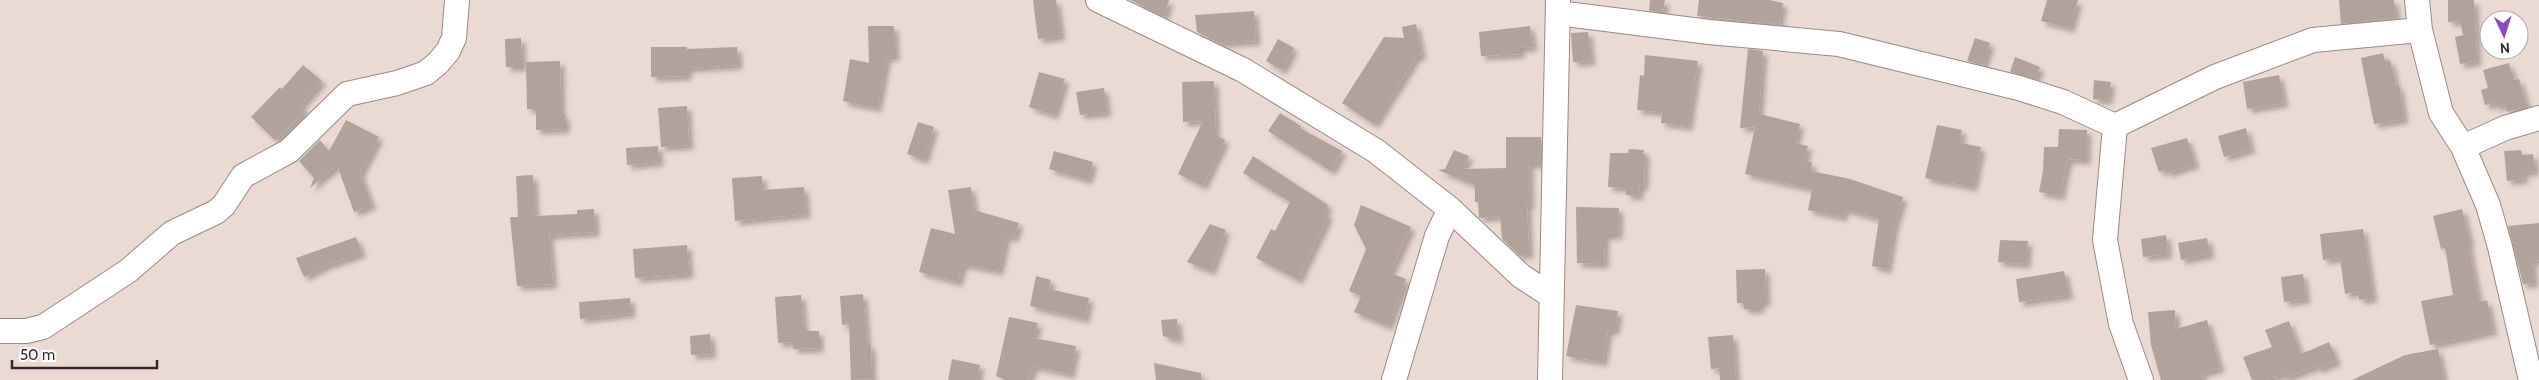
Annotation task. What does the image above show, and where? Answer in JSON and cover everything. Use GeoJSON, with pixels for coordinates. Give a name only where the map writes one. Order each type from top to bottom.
{"type":"FeatureCollection","features":[{"type":"Feature","properties":{"kind":"street"},"geometry":{"type":"LineString","coordinates":[[0,331],[26,331],[43,327],[128,272],[172,233],[216,212],[224,205],[243,176],[289,151],[347,94],[397,82],[426,72],[443,57],[454,38],[457,0]]}},
{"type":"Feature","properties":{"kind":"street"},"geometry":{"type":"LineString","coordinates":[[1098,0],[1243,70],[1376,150],[1450,209],[1521,276],[1552,296]]}},
{"type":"Feature","properties":{"kind":"street"},"geometry":{"type":"LineString","coordinates":[[2417,0],[2420,30],[2441,113],[2463,147],[2488,205],[2500,247],[2531,380]]}},
{"type":"Feature","properties":{"kind":"street"},"geometry":{"type":"LineString","coordinates":[[1550,380],[1558,7],[1709,32],[1838,44],[2019,88],[2063,102],[2115,126]]}},
{"type":"Feature","properties":{"kind":"street"},"geometry":{"type":"LineString","coordinates":[[2115,126],[2215,77],[2313,40],[2420,30]]}},
{"type":"Feature","properties":{"kind":"street"},"geometry":{"type":"LineString","coordinates":[[2463,147],[2505,128],[2539,118]]}},
{"type":"Feature","properties":{"kind":"street"},"geometry":{"type":"LineString","coordinates":[[2115,126],[2105,240],[2121,324],[2141,380]]}},
{"type":"Feature","properties":{"kind":"street"},"geometry":{"type":"LineString","coordinates":[[1394,380],[1437,236],[1450,209]]}},
{"type":"Feature","properties":{"kind":"building"},"geometry":{"type":"Polygon","coordinates":[[[1033,0],[1056,0],[1061,36],[1038,39],[1033,0]]]}},
{"type":"Feature","properties":{"kind":"building"},"geometry":{"type":"Polygon","coordinates":[[[1130,0],[1169,0],[1164,17],[1130,0]]]}},
{"type":"Feature","properties":{"kind":"building"},"geometry":{"type":"Polygon","coordinates":[[[1650,0],[1665,0],[1663,12],[1649,11],[1650,0]]]}},
{"type":"Feature","properties":{"kind":"building"},"geometry":{"type":"Polygon","coordinates":[[[1699,0],[1769,0],[1783,3],[1779,24],[1765,21],[1765,23],[1697,16],[1699,0]]]}},
{"type":"Feature","properties":{"kind":"building"},"geometry":{"type":"Polygon","coordinates":[[[2047,0],[2078,0],[2070,28],[2041,21],[2047,0]]]}},
{"type":"Feature","properties":{"kind":"building"},"geometry":{"type":"Polygon","coordinates":[[[2339,0],[2394,0],[2396,18],[2341,24],[2339,0]]]}},
{"type":"Feature","properties":{"kind":"building"},"geometry":{"type":"Polygon","coordinates":[[[2448,0],[2474,0],[2477,61],[2460,64],[2455,37],[2463,35],[2460,21],[2448,22],[2448,0]]]}},
{"type":"Feature","properties":{"kind":"building"},"geometry":{"type":"Polygon","coordinates":[[[1254,11],[1256,41],[1219,43],[1197,32],[1195,15],[1254,11]]]}},
{"type":"Feature","properties":{"kind":"building"},"geometry":{"type":"Polygon","coordinates":[[[1416,24],[1422,55],[1417,56],[1374,124],[1342,103],[1384,37],[1404,38],[1402,27],[1416,24]]]}},
{"type":"Feature","properties":{"kind":"building"},"geometry":{"type":"Polygon","coordinates":[[[868,26],[894,26],[895,57],[887,56],[877,108],[843,101],[850,59],[869,63],[868,26]]]}},
{"type":"Feature","properties":{"kind":"building"},"geometry":{"type":"Polygon","coordinates":[[[1530,26],[1533,47],[1520,48],[1520,54],[1481,56],[1479,32],[1530,26]]]}},
{"type":"Feature","properties":{"kind":"building"},"geometry":{"type":"Polygon","coordinates":[[[1588,32],[1591,61],[1573,62],[1571,33],[1588,32]]]}},
{"type":"Feature","properties":{"kind":"building"},"geometry":{"type":"Polygon","coordinates":[[[521,38],[522,67],[506,67],[505,39],[521,38]]]}},
{"type":"Feature","properties":{"kind":"building"},"geometry":{"type":"Polygon","coordinates":[[[1975,38],[1990,43],[1983,65],[1967,61],[1975,38]]]}},
{"type":"Feature","properties":{"kind":"building"},"geometry":{"type":"Polygon","coordinates":[[[1278,39],[1294,48],[1282,70],[1266,61],[1278,39]]]}},
{"type":"Feature","properties":{"kind":"building"},"geometry":{"type":"Polygon","coordinates":[[[651,47],[687,47],[687,49],[737,47],[738,65],[687,68],[687,76],[651,77],[651,47]]]}},
{"type":"Feature","properties":{"kind":"building"},"geometry":{"type":"Polygon","coordinates":[[[1748,49],[1763,51],[1759,114],[1800,124],[1795,143],[1808,146],[1804,162],[1812,162],[1811,171],[1850,179],[1903,197],[1894,227],[1887,269],[1872,266],[1879,219],[1844,209],[1843,217],[1808,210],[1812,189],[1745,174],[1755,127],[1740,128],[1748,49]]]}},
{"type":"Feature","properties":{"kind":"building"},"geometry":{"type":"Polygon","coordinates":[[[2383,53],[2385,61],[2390,60],[2396,86],[2399,85],[2404,119],[2374,124],[2361,58],[2383,53]]]}},
{"type":"Feature","properties":{"kind":"building"},"geometry":{"type":"Polygon","coordinates":[[[1645,55],[1698,61],[1688,126],[1661,123],[1662,112],[1637,110],[1640,75],[1644,76],[1645,55]]]}},
{"type":"Feature","properties":{"kind":"building"},"geometry":{"type":"Polygon","coordinates":[[[2015,57],[2040,67],[2035,79],[2010,72],[2015,57]]]}},
{"type":"Feature","properties":{"kind":"building"},"geometry":{"type":"Polygon","coordinates":[[[560,61],[561,115],[565,114],[565,129],[536,130],[536,109],[527,109],[526,62],[560,61]]]}},
{"type":"Feature","properties":{"kind":"building"},"geometry":{"type":"Polygon","coordinates":[[[2509,63],[2514,80],[2519,79],[2527,106],[2507,112],[2505,104],[2495,107],[2494,103],[2485,105],[2481,90],[2488,88],[2483,70],[2509,63]]]}},
{"type":"Feature","properties":{"kind":"building"},"geometry":{"type":"Polygon","coordinates":[[[303,65],[322,81],[300,106],[305,111],[275,140],[251,117],[280,87],[282,89],[303,65]]]}},
{"type":"Feature","properties":{"kind":"building"},"geometry":{"type":"Polygon","coordinates":[[[1039,72],[1065,79],[1054,115],[1029,107],[1039,72]]]}},
{"type":"Feature","properties":{"kind":"building"},"geometry":{"type":"Polygon","coordinates":[[[2279,75],[2284,103],[2247,109],[2243,82],[2279,75]]]}},
{"type":"Feature","properties":{"kind":"building"},"geometry":{"type":"Polygon","coordinates":[[[2094,80],[2111,82],[2108,100],[2093,99],[2094,80]]]}},
{"type":"Feature","properties":{"kind":"building"},"geometry":{"type":"Polygon","coordinates":[[[1214,81],[1216,135],[1225,140],[1203,186],[1178,174],[1203,121],[1183,122],[1182,82],[1214,81]]]}},
{"type":"Feature","properties":{"kind":"building"},"geometry":{"type":"Polygon","coordinates":[[[1104,88],[1107,112],[1080,115],[1076,92],[1104,88]]]}},
{"type":"Feature","properties":{"kind":"building"},"geometry":{"type":"Polygon","coordinates":[[[687,106],[689,145],[661,147],[658,108],[687,106]]]}},
{"type":"Feature","properties":{"kind":"building"},"geometry":{"type":"Polygon","coordinates":[[[1280,113],[1301,126],[1300,128],[1342,151],[1331,171],[1268,131],[1280,113]]]}},
{"type":"Feature","properties":{"kind":"building"},"geometry":{"type":"Polygon","coordinates":[[[346,120],[379,137],[360,173],[372,205],[354,212],[337,165],[310,188],[314,178],[299,161],[320,140],[329,151],[346,120]]]}},
{"type":"Feature","properties":{"kind":"building"},"geometry":{"type":"Polygon","coordinates":[[[918,122],[934,127],[924,160],[907,154],[918,122]]]}},
{"type":"Feature","properties":{"kind":"building"},"geometry":{"type":"Polygon","coordinates":[[[1937,125],[1962,130],[1961,143],[1981,147],[1973,187],[1925,178],[1937,125]]]}},
{"type":"Feature","properties":{"kind":"building"},"geometry":{"type":"Polygon","coordinates":[[[2246,128],[2251,149],[2224,157],[2218,136],[2246,128]]]}},
{"type":"Feature","properties":{"kind":"building"},"geometry":{"type":"Polygon","coordinates":[[[2059,129],[2087,130],[2086,160],[2068,159],[2060,196],[2039,192],[2043,171],[2044,147],[2058,147],[2059,129]]]}},
{"type":"Feature","properties":{"kind":"building"},"geometry":{"type":"Polygon","coordinates":[[[1506,137],[1541,137],[1541,164],[1529,164],[1530,205],[1527,205],[1529,254],[1519,255],[1502,239],[1500,216],[1479,218],[1478,202],[1475,202],[1475,185],[1438,170],[1445,169],[1454,150],[1469,156],[1463,169],[1506,168],[1506,137]]]}},
{"type":"Feature","properties":{"kind":"building"},"geometry":{"type":"Polygon","coordinates":[[[2187,138],[2195,164],[2167,173],[2166,169],[2159,172],[2151,148],[2187,138]]]}},
{"type":"Feature","properties":{"kind":"building"},"geometry":{"type":"Polygon","coordinates":[[[658,146],[659,162],[627,165],[626,148],[658,146]]]}},
{"type":"Feature","properties":{"kind":"building"},"geometry":{"type":"Polygon","coordinates":[[[1629,149],[1644,150],[1643,154],[1645,154],[1644,186],[1640,186],[1638,196],[1626,195],[1626,188],[1608,187],[1610,153],[1628,153],[1629,149]]]}},
{"type":"Feature","properties":{"kind":"building"},"geometry":{"type":"Polygon","coordinates":[[[2521,150],[2522,155],[2533,154],[2535,171],[2523,172],[2524,179],[2507,181],[2504,151],[2521,150]]]}},
{"type":"Feature","properties":{"kind":"building"},"geometry":{"type":"Polygon","coordinates":[[[1054,151],[1093,162],[1088,180],[1049,169],[1054,151]]]}},
{"type":"Feature","properties":{"kind":"building"},"geometry":{"type":"Polygon","coordinates":[[[1253,156],[1328,205],[1324,213],[1329,215],[1298,280],[1256,258],[1271,229],[1275,231],[1290,202],[1243,173],[1253,156]]]}},
{"type":"Feature","properties":{"kind":"building"},"geometry":{"type":"Polygon","coordinates":[[[533,175],[535,216],[577,214],[577,210],[594,209],[595,232],[549,235],[553,284],[517,286],[510,217],[518,217],[516,176],[533,175]]]}},
{"type":"Feature","properties":{"kind":"building"},"geometry":{"type":"Polygon","coordinates":[[[762,176],[763,190],[804,187],[806,214],[735,221],[732,178],[762,176]]]}},
{"type":"Feature","properties":{"kind":"building"},"geometry":{"type":"Polygon","coordinates":[[[971,187],[974,210],[1019,223],[1014,238],[1006,236],[999,271],[963,264],[958,282],[919,272],[931,228],[955,234],[948,190],[971,187]]]}},
{"type":"Feature","properties":{"kind":"building"},"geometry":{"type":"Polygon","coordinates":[[[1361,205],[1411,227],[1390,273],[1406,279],[1388,326],[1354,312],[1361,296],[1349,291],[1366,249],[1354,225],[1361,205]]]}},
{"type":"Feature","properties":{"kind":"building"},"geometry":{"type":"Polygon","coordinates":[[[1576,207],[1619,208],[1618,235],[1605,235],[1604,264],[1577,263],[1576,207]]]}},
{"type":"Feature","properties":{"kind":"building"},"geometry":{"type":"Polygon","coordinates":[[[2462,209],[2470,242],[2468,243],[2479,302],[2487,300],[2493,331],[2430,345],[2421,301],[2453,295],[2445,248],[2441,249],[2433,216],[2462,209]]]}},
{"type":"Feature","properties":{"kind":"building"},"geometry":{"type":"Polygon","coordinates":[[[2539,223],[2539,260],[2532,261],[2534,283],[2523,284],[2508,226],[2539,223]]]}},
{"type":"Feature","properties":{"kind":"building"},"geometry":{"type":"Polygon","coordinates":[[[1210,224],[1226,230],[1211,271],[1187,262],[1210,224]]]}},
{"type":"Feature","properties":{"kind":"building"},"geometry":{"type":"Polygon","coordinates":[[[2363,229],[2373,298],[2359,300],[2358,292],[2345,294],[2340,258],[2323,260],[2320,234],[2363,229]]]}},
{"type":"Feature","properties":{"kind":"building"},"geometry":{"type":"Polygon","coordinates":[[[2166,235],[2168,254],[2143,257],[2141,239],[2166,235]]]}},
{"type":"Feature","properties":{"kind":"building"},"geometry":{"type":"Polygon","coordinates":[[[356,237],[362,253],[324,266],[304,277],[296,258],[356,237]]]}},
{"type":"Feature","properties":{"kind":"building"},"geometry":{"type":"Polygon","coordinates":[[[2207,238],[2210,254],[2181,260],[2178,243],[2207,238]]]}},
{"type":"Feature","properties":{"kind":"building"},"geometry":{"type":"Polygon","coordinates":[[[2000,240],[2028,241],[2026,264],[1998,262],[2000,240]]]}},
{"type":"Feature","properties":{"kind":"building"},"geometry":{"type":"Polygon","coordinates":[[[687,245],[689,274],[635,278],[633,249],[687,245]]]}},
{"type":"Feature","properties":{"kind":"building"},"geometry":{"type":"Polygon","coordinates":[[[1765,269],[1766,302],[1760,302],[1760,309],[1744,309],[1743,303],[1737,303],[1736,270],[1765,269]]]}},
{"type":"Feature","properties":{"kind":"building"},"geometry":{"type":"Polygon","coordinates":[[[2064,271],[2069,295],[2019,302],[2016,279],[2064,271]]]}},
{"type":"Feature","properties":{"kind":"building"},"geometry":{"type":"Polygon","coordinates":[[[2303,274],[2306,299],[2284,302],[2281,277],[2303,274]]]}},
{"type":"Feature","properties":{"kind":"building"},"geometry":{"type":"Polygon","coordinates":[[[1036,276],[1051,280],[1049,289],[1089,298],[1085,319],[1030,306],[1036,276]]]}},
{"type":"Feature","properties":{"kind":"building"},"geometry":{"type":"Polygon","coordinates":[[[863,294],[867,346],[871,345],[872,379],[851,380],[849,324],[842,325],[840,296],[863,294]]]}},
{"type":"Feature","properties":{"kind":"building"},"geometry":{"type":"Polygon","coordinates":[[[801,295],[804,331],[819,331],[819,348],[793,349],[793,342],[778,343],[775,297],[801,295]]]}},
{"type":"Feature","properties":{"kind":"building"},"geometry":{"type":"Polygon","coordinates":[[[630,298],[631,313],[580,319],[579,302],[630,298]]]}},
{"type":"Feature","properties":{"kind":"building"},"geometry":{"type":"Polygon","coordinates":[[[1576,305],[1618,311],[1615,331],[1608,330],[1603,362],[1566,356],[1576,305]]]}},
{"type":"Feature","properties":{"kind":"building"},"geometry":{"type":"Polygon","coordinates":[[[2175,310],[2176,329],[2207,320],[2220,368],[2201,373],[2203,380],[2161,380],[2151,345],[2148,312],[2175,310]]]}},
{"type":"Feature","properties":{"kind":"building"},"geometry":{"type":"Polygon","coordinates":[[[1009,317],[1038,323],[1034,338],[1076,346],[1070,374],[1034,366],[1028,380],[1006,380],[996,376],[1009,317]]]}},
{"type":"Feature","properties":{"kind":"building"},"geometry":{"type":"Polygon","coordinates":[[[1177,319],[1179,340],[1163,336],[1161,320],[1177,319]]]}},
{"type":"Feature","properties":{"kind":"building"},"geometry":{"type":"Polygon","coordinates":[[[2289,321],[2301,354],[2329,342],[2337,361],[2318,369],[2316,366],[2284,378],[2283,374],[2266,380],[2252,380],[2243,357],[2272,347],[2265,330],[2289,321]]]}},
{"type":"Feature","properties":{"kind":"building"},"geometry":{"type":"Polygon","coordinates":[[[710,334],[712,354],[691,355],[690,336],[710,334]]]}},
{"type":"Feature","properties":{"kind":"building"},"geometry":{"type":"Polygon","coordinates":[[[1733,335],[1736,380],[1720,380],[1719,368],[1711,369],[1708,337],[1733,335]]]}},
{"type":"Feature","properties":{"kind":"building"},"geometry":{"type":"Polygon","coordinates":[[[2438,349],[2444,380],[2352,380],[2405,355],[2438,349]]]}},
{"type":"Feature","properties":{"kind":"building"},"geometry":{"type":"Polygon","coordinates":[[[952,359],[980,365],[977,380],[948,380],[952,359]]]}},
{"type":"Feature","properties":{"kind":"building"},"geometry":{"type":"Polygon","coordinates":[[[1154,363],[1201,373],[1201,380],[1156,380],[1154,363]]]}}]}
